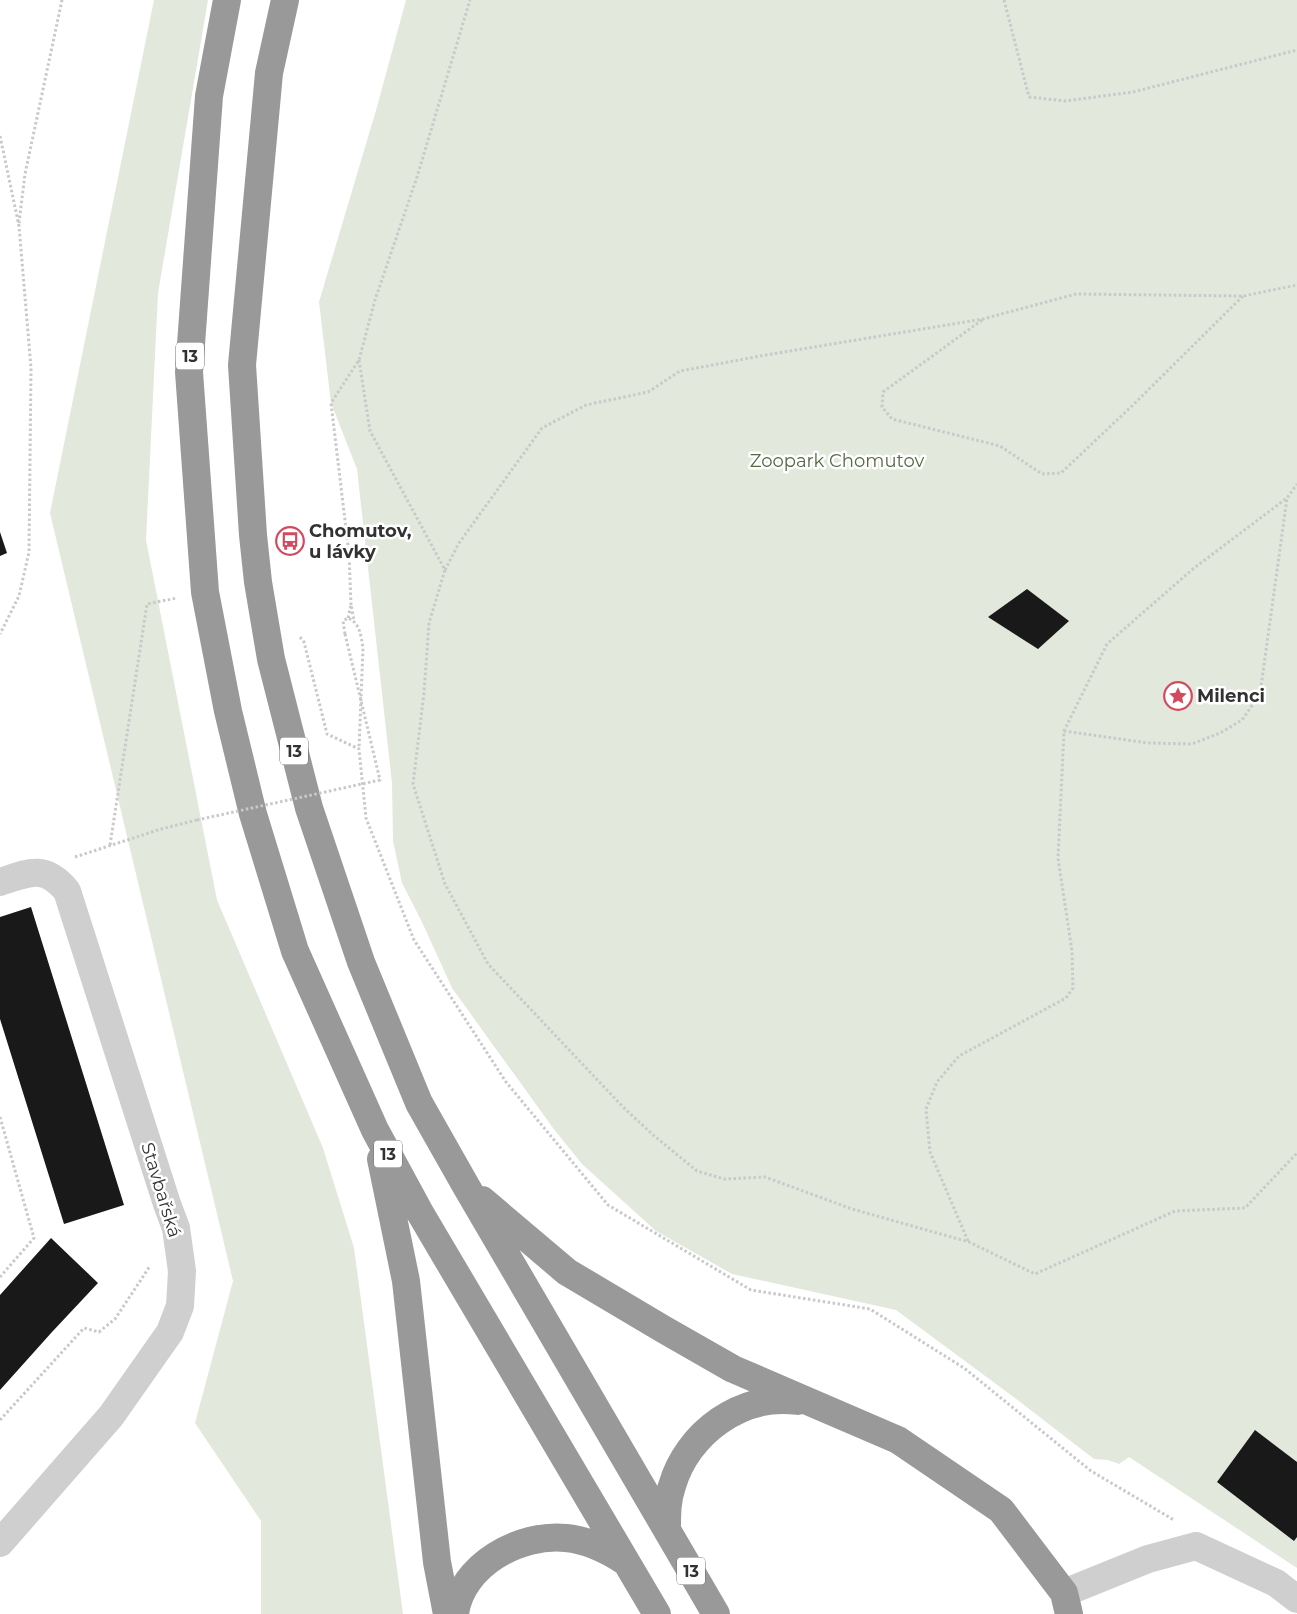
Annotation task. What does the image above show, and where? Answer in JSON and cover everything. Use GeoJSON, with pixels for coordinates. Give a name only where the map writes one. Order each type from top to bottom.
{"type":"FeatureCollection","features":[{"type":"Feature","properties":{"kind":"highway","name":"13"},"geometry":{"type":"LineString","coordinates":[[227,0],[208,96],[189,372],[205,592],[228,711],[253,814],[295,951],[375,1130],[419,1211],[657,1614]]}},
{"type":"Feature","properties":{"kind":"highway","name":"13"},"geometry":{"type":"LineString","coordinates":[[284,0],[269,73],[242,364],[253,535],[258,582],[271,659],[309,808],[360,962],[419,1103],[716,1614]]}},
{"type":"Feature","properties":{"kind":"highway"},"geometry":{"type":"LineString","coordinates":[[375,1130],[406,1281],[437,1562],[447,1614]]}},
{"type":"Feature","properties":{"kind":"highway"},"geometry":{"type":"LineString","coordinates":[[466,1186],[567,1272],[733,1369],[898,1440],[1001,1510],[1066,1604]]}},
{"type":"Feature","properties":{"kind":"highway"},"geometry":{"type":"LineString","coordinates":[[667,1528],[667,1506],[671,1486],[689,1450],[704,1432],[723,1418],[744,1408],[767,1402],[790,1400],[814,1404]]}},
{"type":"Feature","properties":{"kind":"highway"},"geometry":{"type":"LineString","coordinates":[[455,1614],[457,1601],[468,1582],[483,1565],[501,1552],[522,1543],[543,1538],[565,1538],[588,1542],[608,1550],[626,1562]]}},
{"type":"Feature","properties":{"kind":"street","name":"Stavbařská"},"geometry":{"type":"LineString","coordinates":[[0,882],[29,872],[48,875],[58,880],[67,891],[176,1228],[182,1271],[180,1306],[170,1332],[111,1416],[0,1543]]}},
{"type":"Feature","properties":{"kind":"street"},"geometry":{"type":"LineString","coordinates":[[1066,1604],[1148,1558],[1196,1546],[1276,1583],[1297,1599]]}},
{"type":"Feature","properties":{"kind":"path"},"geometry":{"type":"LineString","coordinates":[[19,226],[25,174],[62,0]]}},
{"type":"Feature","properties":{"kind":"path"},"geometry":{"type":"LineString","coordinates":[[470,0],[417,178],[375,300],[358,360],[331,403],[350,554],[351,605],[363,648],[359,749],[366,818],[414,940],[506,1082],[608,1205],[751,1290],[870,1309],[964,1368],[1091,1471],[1186,1528],[1196,1546]]}},
{"type":"Feature","properties":{"kind":"path"},"geometry":{"type":"LineString","coordinates":[[1004,0],[1029,97],[1065,101],[1133,92],[1297,50]]}},
{"type":"Feature","properties":{"kind":"path"},"geometry":{"type":"LineString","coordinates":[[0,136],[19,226],[31,368],[29,552],[19,596],[0,634]]}},
{"type":"Feature","properties":{"kind":"path"},"geometry":{"type":"LineString","coordinates":[[1297,284],[1244,296],[1076,294],[984,319],[766,354],[680,371],[648,392],[586,405],[542,428],[459,543],[445,570],[429,623],[424,693],[413,784],[445,884],[488,964],[623,1107],[652,1134],[697,1170],[724,1179],[766,1178],[852,1209],[969,1242],[1035,1274],[1175,1211],[1244,1208],[1297,1153]]}},
{"type":"Feature","properties":{"kind":"path"},"geometry":{"type":"LineString","coordinates":[[984,319],[883,392],[882,407],[892,418],[1000,446],[1042,474],[1061,473],[1244,296]]}},
{"type":"Feature","properties":{"kind":"path"},"geometry":{"type":"LineString","coordinates":[[358,360],[370,431],[445,570]]}},
{"type":"Feature","properties":{"kind":"path"},"geometry":{"type":"LineString","coordinates":[[969,1242],[930,1152],[926,1109],[937,1082],[959,1056],[1066,998],[1073,988],[1072,951],[1058,858],[1064,731],[1106,644],[1194,568],[1287,498],[1297,484]]}},
{"type":"Feature","properties":{"kind":"path"},"geometry":{"type":"LineString","coordinates":[[1064,731],[1148,743],[1192,744],[1220,733],[1242,720],[1260,694],[1287,498]]}},
{"type":"Feature","properties":{"kind":"path"},"geometry":{"type":"LineString","coordinates":[[110,845],[147,604],[205,592]]}},
{"type":"Feature","properties":{"kind":"path"},"geometry":{"type":"LineString","coordinates":[[74,857],[161,829],[380,780],[345,634],[343,621],[348,618],[351,605]]}},
{"type":"Feature","properties":{"kind":"path"},"geometry":{"type":"LineString","coordinates":[[348,618],[354,620]]}},
{"type":"Feature","properties":{"kind":"path"},"geometry":{"type":"LineString","coordinates":[[298,635],[304,642],[327,734],[359,749]]}},
{"type":"Feature","properties":{"kind":"path"},"geometry":{"type":"LineString","coordinates":[[0,1117],[34,1238],[0,1277]]}},
{"type":"Feature","properties":{"kind":"path"},"geometry":{"type":"LineString","coordinates":[[0,1420],[84,1328],[99,1332],[115,1318],[176,1228]]}},
{"type":"Feature","properties":{"kind":"green space"},"geometry":{"type":"Polygon","coordinates":[[[154,0],[208,0],[158,293],[146,540],[217,900],[323,1148],[354,1248],[403,1614],[261,1614],[261,1521],[195,1423],[233,1281],[50,513],[154,0]]]}},
{"type":"Feature","properties":{"kind":"green space","name":"Zoopark Chomutov"},"geometry":{"type":"Polygon","coordinates":[[[406,0],[1297,0],[1297,1568],[1129,1457],[1119,1464],[1108,1460],[1094,1459],[896,1310],[732,1274],[656,1231],[582,1164],[553,1128],[452,988],[402,883],[393,841],[392,783],[357,469],[331,403],[319,302],[377,107],[406,0]]]}},
{"type":"Feature","properties":{"kind":"building"},"geometry":{"type":"Polygon","coordinates":[[[0,532],[7,553],[0,556],[0,532]]]}},
{"type":"Feature","properties":{"kind":"building"},"geometry":{"type":"Polygon","coordinates":[[[1027,589],[1069,621],[1038,649],[988,617],[1027,589]]]}},
{"type":"Feature","properties":{"kind":"building"},"geometry":{"type":"Polygon","coordinates":[[[31,907],[124,1205],[64,1224],[0,1019],[0,917],[31,907]]]}},
{"type":"Feature","properties":{"kind":"building"},"geometry":{"type":"Polygon","coordinates":[[[51,1238],[98,1283],[0,1390],[0,1295],[51,1238]]]}},
{"type":"Feature","properties":{"kind":"building"},"geometry":{"type":"Polygon","coordinates":[[[1255,1430],[1297,1462],[1297,1537],[1294,1541],[1217,1482],[1255,1430]]]}},
{"type":"Feature","properties":{"kind":"place","name":"Chomutov, u lávky"},"geometry":{"type":"Point","coordinates":[290,541]}},
{"type":"Feature","properties":{"kind":"place","name":"Milenci"},"geometry":{"type":"Point","coordinates":[1178,696]}}]}
